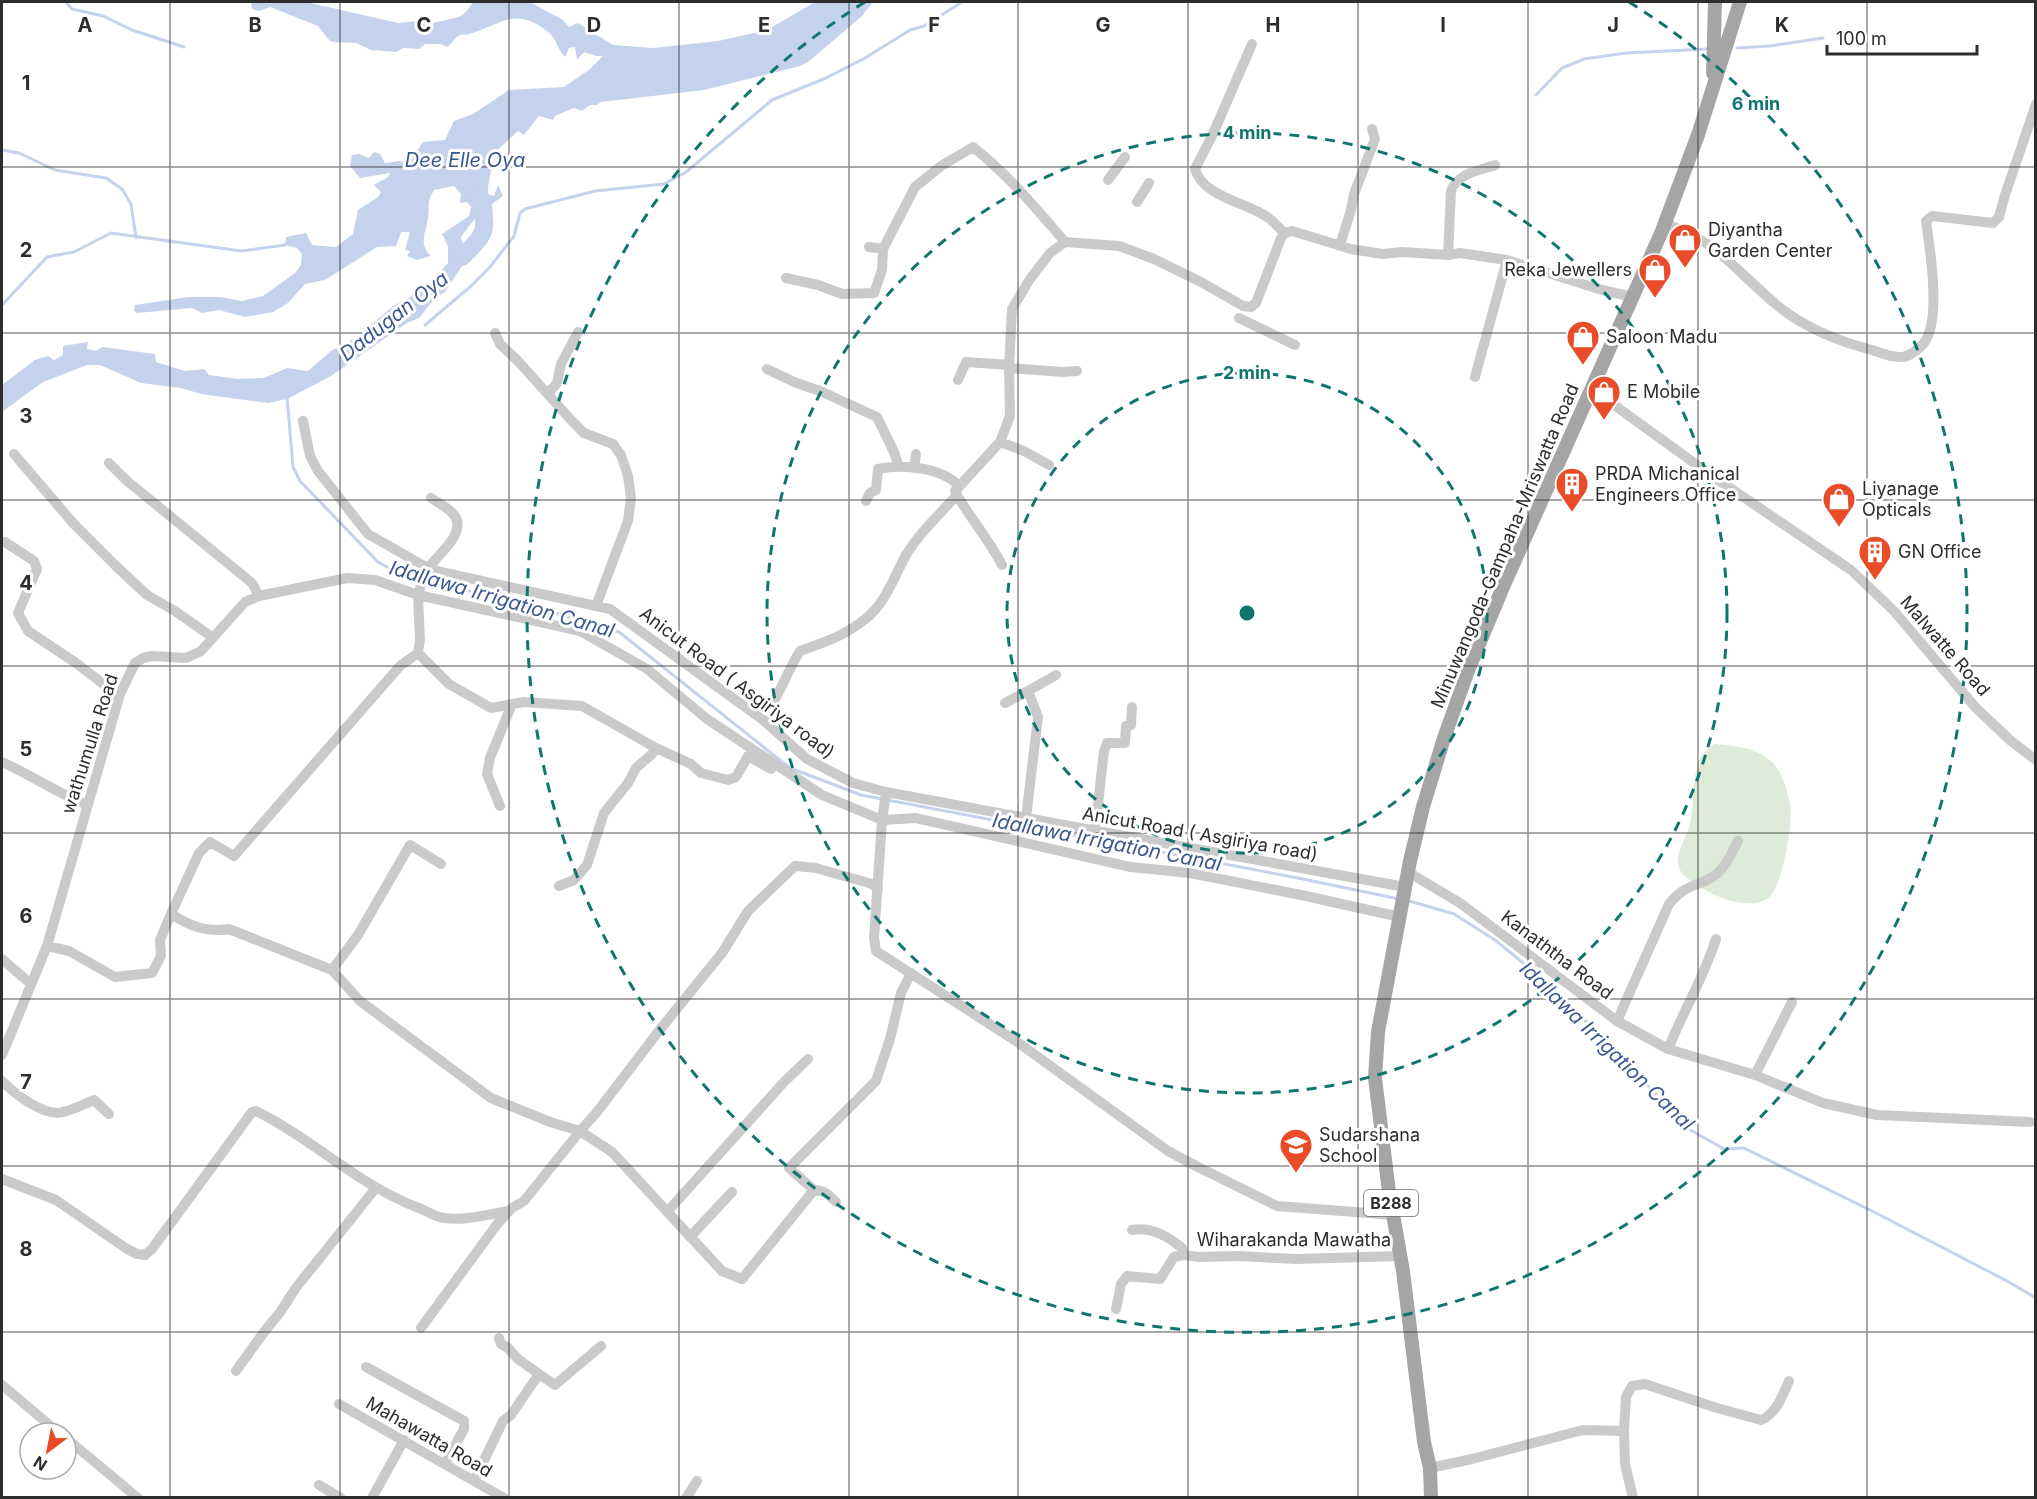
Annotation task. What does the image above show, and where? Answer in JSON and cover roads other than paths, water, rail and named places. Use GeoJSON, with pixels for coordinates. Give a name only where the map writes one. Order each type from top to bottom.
{"type":"FeatureCollection","features":[{"type":"Feature","properties":{"kind":"main road","name":"B288"},"geometry":{"type":"LineString","coordinates":[[1713,87],[1714,2]]}},
{"type":"Feature","properties":{"kind":"main road","name":"Minuwangoda-Gampaha-Mriswatta Road"},"geometry":{"type":"LineString","coordinates":[[1431,1497],[1430,1468],[1424,1443],[1401,1256],[1377,1111],[1375,1058],[1408,872],[1427,792],[1469,668],[1665,223],[1694,148],[1740,2]]}},
{"type":"Feature","properties":{"kind":"street"},"geometry":{"type":"LineString","coordinates":[[1252,44],[1195,169],[1200,181],[1235,202],[1268,217],[1285,233]]}},
{"type":"Feature","properties":{"kind":"street"},"geometry":{"type":"LineString","coordinates":[[1665,223],[1711,246],[1779,307],[1816,331],[1890,356],[1905,357],[1927,339],[1932,322],[1933,271],[1926,221],[1932,216],[1993,223],[1999,217],[2036,104]]}},
{"type":"Feature","properties":{"kind":"street"},"geometry":{"type":"LineString","coordinates":[[1340,245],[1354,194],[1375,140],[1372,129]]}},
{"type":"Feature","properties":{"kind":"street"},"geometry":{"type":"LineString","coordinates":[[786,278],[818,285],[842,294],[874,293],[882,270],[883,249],[915,187],[941,166],[973,147],[1018,187],[1065,242]]}},
{"type":"Feature","properties":{"kind":"street"},"geometry":{"type":"LineString","coordinates":[[1108,180],[1125,157]]}},
{"type":"Feature","properties":{"kind":"street"},"geometry":{"type":"LineString","coordinates":[[1448,255],[1451,191],[1454,183],[1460,177],[1495,165]]}},
{"type":"Feature","properties":{"kind":"street"},"geometry":{"type":"LineString","coordinates":[[1137,202],[1149,183]]}},
{"type":"Feature","properties":{"kind":"street"},"geometry":{"type":"LineString","coordinates":[[763,720],[776,700],[800,651],[841,637],[871,614],[897,576],[905,556],[914,543],[1000,442],[1010,416],[1009,366],[1012,309],[1030,279],[1050,254],[1065,242],[1119,246],[1166,264],[1243,306],[1251,307],[1256,303],[1276,248],[1285,233],[1292,231],[1352,249],[1382,254],[1402,252],[1448,255],[1460,253],[1507,260],[1602,290],[1633,297]]}},
{"type":"Feature","properties":{"kind":"street"},"geometry":{"type":"LineString","coordinates":[[868,247],[883,249]]}},
{"type":"Feature","properties":{"kind":"street"},"geometry":{"type":"LineString","coordinates":[[1475,377],[1507,260]]}},
{"type":"Feature","properties":{"kind":"street"},"geometry":{"type":"LineString","coordinates":[[1239,318],[1295,345]]}},
{"type":"Feature","properties":{"kind":"street"},"geometry":{"type":"LineString","coordinates":[[548,394],[557,383],[561,364],[578,332]]}},
{"type":"Feature","properties":{"kind":"street"},"geometry":{"type":"LineString","coordinates":[[495,333],[500,344],[584,433],[614,444],[621,455],[628,476],[630,498],[628,521],[596,606]]}},
{"type":"Feature","properties":{"kind":"street"},"geometry":{"type":"LineString","coordinates":[[958,380],[966,362],[1062,372],[1077,371]]}},
{"type":"Feature","properties":{"kind":"street"},"geometry":{"type":"LineString","coordinates":[[767,369],[877,417],[894,452],[898,467]]}},
{"type":"Feature","properties":{"kind":"street","name":"Malwatte Road"},"geometry":{"type":"LineString","coordinates":[[1592,389],[1708,473],[1851,570],[1894,611],[1976,708],[2011,741],[2036,760]]}},
{"type":"Feature","properties":{"kind":"street","name":"Anicut Road ( Asgiriya road)"},"geometry":{"type":"LineString","coordinates":[[303,421],[310,456],[318,471],[368,534],[426,570],[610,609],[763,720],[807,759],[885,798],[1026,818],[1405,887]]}},
{"type":"Feature","properties":{"kind":"street"},"geometry":{"type":"LineString","coordinates":[[1000,442],[1049,465]]}},
{"type":"Feature","properties":{"kind":"street"},"geometry":{"type":"LineString","coordinates":[[14,454],[73,523],[147,595],[212,637]]}},
{"type":"Feature","properties":{"kind":"street"},"geometry":{"type":"LineString","coordinates":[[914,468],[916,454]]}},
{"type":"Feature","properties":{"kind":"street"},"geometry":{"type":"LineString","coordinates":[[109,463],[126,480],[252,583],[259,596]]}},
{"type":"Feature","properties":{"kind":"street"},"geometry":{"type":"LineString","coordinates":[[866,501],[870,493],[876,490],[878,469],[914,468],[953,480],[1002,565]]}},
{"type":"Feature","properties":{"kind":"street"},"geometry":{"type":"LineString","coordinates":[[47,946],[69,951],[115,978],[153,973],[161,956],[160,940],[199,853],[210,842],[234,856],[400,666],[418,653],[419,591],[426,570],[446,548],[457,529],[457,518],[431,498]]}},
{"type":"Feature","properties":{"kind":"street"},"geometry":{"type":"LineString","coordinates":[[5,542],[34,561],[37,569],[18,613],[28,631],[120,694]]}},
{"type":"Feature","properties":{"kind":"street","name":"wathumulla Road"},"geometry":{"type":"LineString","coordinates":[[2,1055],[47,946],[120,694],[135,663],[152,656],[186,658],[201,651],[244,602],[259,596],[347,578],[375,580],[580,631],[646,669],[707,719],[822,795]]}},
{"type":"Feature","properties":{"kind":"street"},"geometry":{"type":"LineString","coordinates":[[418,653],[449,684],[491,708],[524,702],[582,706],[656,748],[691,764],[701,773],[728,780],[736,777],[748,756],[800,787],[882,820],[916,818],[1131,867],[1190,873],[1400,917]]}},
{"type":"Feature","properties":{"kind":"street"},"geometry":{"type":"LineString","coordinates":[[1005,703],[1056,675]]}},
{"type":"Feature","properties":{"kind":"street"},"geometry":{"type":"LineString","coordinates":[[1026,818],[1038,717],[1028,691]]}},
{"type":"Feature","properties":{"kind":"street"},"geometry":{"type":"LineString","coordinates":[[500,806],[488,774],[493,751],[512,704]]}},
{"type":"Feature","properties":{"kind":"street"},"geometry":{"type":"LineString","coordinates":[[1095,831],[1104,752],[1107,743],[1125,743],[1126,726],[1131,725],[1132,707]]}},
{"type":"Feature","properties":{"kind":"street"},"geometry":{"type":"LineString","coordinates":[[559,886],[574,880],[586,865],[604,813],[628,783],[636,768],[656,748]]}},
{"type":"Feature","properties":{"kind":"street"},"geometry":{"type":"LineString","coordinates":[[2,762],[31,775],[64,796],[87,805]]}},
{"type":"Feature","properties":{"kind":"street"},"geometry":{"type":"LineString","coordinates":[[885,798],[873,938],[876,951],[1016,1041],[1168,1151],[1277,1206],[1394,1215]]}},
{"type":"Feature","properties":{"kind":"street","name":"Kanaththa Road"},"geometry":{"type":"LineString","coordinates":[[1408,872],[1460,903],[1617,1021],[1669,904],[1689,886],[1715,876],[1733,852],[1738,841]]}},
{"type":"Feature","properties":{"kind":"street"},"geometry":{"type":"LineString","coordinates":[[332,970],[358,935],[411,845],[441,864]]}},
{"type":"Feature","properties":{"kind":"street"},"geometry":{"type":"LineString","coordinates":[[421,1328],[509,1211],[524,1201],[722,953],[748,911],[795,866],[816,868],[872,884],[878,889]]}},
{"type":"Feature","properties":{"kind":"street"},"geometry":{"type":"LineString","coordinates":[[171,914],[188,924],[213,932],[230,929],[332,970],[360,1001],[491,1098],[550,1122],[580,1131],[612,1152],[722,1271],[742,1279],[814,1190]]}},
{"type":"Feature","properties":{"kind":"street"},"geometry":{"type":"LineString","coordinates":[[1668,1049],[1683,1013],[1706,970],[1716,939]]}},
{"type":"Feature","properties":{"kind":"street"},"geometry":{"type":"LineString","coordinates":[[2,959],[31,984]]}},
{"type":"Feature","properties":{"kind":"street"},"geometry":{"type":"LineString","coordinates":[[836,1202],[820,1190],[814,1190],[789,1168],[876,1081],[890,1039],[901,993],[911,973]]}},
{"type":"Feature","properties":{"kind":"street"},"geometry":{"type":"LineString","coordinates":[[1755,1075],[1792,1002]]}},
{"type":"Feature","properties":{"kind":"street"},"geometry":{"type":"LineString","coordinates":[[1617,1021],[1668,1049],[1755,1075],[1823,1103],[1877,1115],[2030,1122]]}},
{"type":"Feature","properties":{"kind":"street"},"geometry":{"type":"LineString","coordinates":[[667,1212],[784,1082],[808,1059]]}},
{"type":"Feature","properties":{"kind":"street"},"geometry":{"type":"LineString","coordinates":[[2,1081],[25,1100],[47,1113],[62,1113],[94,1100],[109,1114]]}},
{"type":"Feature","properties":{"kind":"street"},"geometry":{"type":"LineString","coordinates":[[2,1179],[56,1200],[127,1249],[145,1255],[152,1249],[252,1112],[256,1111],[315,1147],[375,1189],[400,1202],[446,1218],[509,1211]]}},
{"type":"Feature","properties":{"kind":"street"},"geometry":{"type":"LineString","coordinates":[[237,1371],[296,1289],[375,1189]]}},
{"type":"Feature","properties":{"kind":"street"},"geometry":{"type":"LineString","coordinates":[[693,1240],[732,1192]]}},
{"type":"Feature","properties":{"kind":"street"},"geometry":{"type":"LineString","coordinates":[[1132,1230],[1140,1228],[1159,1233],[1182,1248],[1183,1256]]}},
{"type":"Feature","properties":{"kind":"street"},"geometry":{"type":"LineString","coordinates":[[693,1240],[702,1255],[700,1258]]}},
{"type":"Feature","properties":{"kind":"street","name":"Wiharakanda Mawatha"},"geometry":{"type":"LineString","coordinates":[[1116,1309],[1121,1284],[1127,1276],[1160,1279],[1174,1257],[1296,1259],[1401,1256]]}},
{"type":"Feature","properties":{"kind":"street"},"geometry":{"type":"LineString","coordinates":[[499,1338],[501,1344],[555,1385],[601,1346]]}},
{"type":"Feature","properties":{"kind":"street"},"geometry":{"type":"LineString","coordinates":[[366,1367],[464,1421],[464,1429],[445,1464]]}},
{"type":"Feature","properties":{"kind":"street"},"geometry":{"type":"LineString","coordinates":[[474,1481],[503,1421],[511,1415],[539,1374]]}},
{"type":"Feature","properties":{"kind":"street"},"geometry":{"type":"LineString","coordinates":[[1634,1497],[1625,1464],[1624,1431],[1626,1397],[1632,1386],[1645,1384],[1716,1408],[1761,1420],[1769,1417],[1779,1403],[1789,1381]]}},
{"type":"Feature","properties":{"kind":"street"},"geometry":{"type":"LineString","coordinates":[[2,1385],[45,1421]]}},
{"type":"Feature","properties":{"kind":"street","name":"Mahawatta Road"},"geometry":{"type":"LineString","coordinates":[[339,1404],[504,1497]]}},
{"type":"Feature","properties":{"kind":"street"},"geometry":{"type":"LineString","coordinates":[[1430,1468],[1472,1460],[1583,1430],[1624,1431]]}},
{"type":"Feature","properties":{"kind":"street"},"geometry":{"type":"LineString","coordinates":[[372,1497],[404,1440]]}},
{"type":"Feature","properties":{"kind":"street"},"geometry":{"type":"LineString","coordinates":[[78,1448],[138,1497]]}},
{"type":"Feature","properties":{"kind":"street"},"geometry":{"type":"LineString","coordinates":[[686,1497],[697,1481]]}},
{"type":"Feature","properties":{"kind":"street"},"geometry":{"type":"LineString","coordinates":[[319,1485],[341,1497]]}},
{"type":"Feature","properties":{"kind":"water","name":"Dee Elle Oya"},"geometry":{"type":"Polygon","coordinates":[[[251,2],[306,2],[398,23],[419,21],[433,23],[459,17],[473,2],[530,2],[563,20],[569,27],[578,23],[613,45],[653,48],[718,41],[767,30],[815,2],[873,2],[861,17],[808,62],[800,66],[704,90],[601,102],[597,105],[590,105],[582,111],[574,108],[555,116],[553,120],[539,116],[524,135],[518,131],[494,153],[488,194],[494,196],[498,185],[503,196],[492,204],[493,214],[489,222],[486,219],[480,222],[479,217],[476,217],[461,237],[463,247],[473,237],[479,240],[445,292],[435,298],[419,318],[407,323],[331,376],[287,399],[268,403],[201,394],[181,388],[141,383],[100,365],[87,365],[43,382],[2,412],[2,385],[35,360],[48,356],[54,360],[63,355],[63,346],[88,342],[87,349],[96,351],[102,347],[155,354],[156,362],[185,371],[204,369],[209,375],[237,379],[264,378],[287,368],[308,371],[331,351],[357,337],[393,306],[422,291],[448,263],[448,246],[442,234],[469,216],[471,207],[467,202],[460,203],[461,194],[454,186],[434,190],[430,198],[424,243],[431,256],[417,260],[407,256],[410,251],[405,250],[410,232],[401,232],[396,246],[377,247],[325,280],[305,284],[288,303],[273,312],[245,317],[219,310],[202,313],[192,308],[137,313],[134,310],[135,305],[188,297],[220,297],[242,301],[263,296],[295,273],[301,265],[302,254],[297,248],[285,245],[286,237],[306,233],[312,245],[336,247],[353,234],[358,210],[378,197],[381,192],[374,185],[388,177],[390,173],[360,178],[350,166],[352,155],[359,154],[369,158],[374,152],[380,154],[385,163],[399,161],[409,163],[423,142],[445,140],[454,121],[473,114],[509,90],[564,87],[590,69],[603,56],[584,52],[577,60],[575,47],[569,48],[565,57],[547,31],[525,20],[516,19],[460,35],[447,47],[441,44],[425,44],[419,49],[403,48],[396,52],[371,50],[356,43],[330,41],[318,26],[270,7],[259,11],[252,9],[251,2]]]}},
{"type":"Feature","properties":{"kind":"waterway"},"geometry":{"type":"LineString","coordinates":[[66,2],[72,9],[103,16],[132,30],[184,47]]}},
{"type":"Feature","properties":{"kind":"waterway"},"geometry":{"type":"LineString","coordinates":[[425,325],[490,267],[514,236],[520,213],[525,209],[595,191],[664,184],[686,172],[772,100],[826,78],[865,58],[962,2]]}},
{"type":"Feature","properties":{"kind":"waterway"},"geometry":{"type":"LineString","coordinates":[[1737,48],[1770,46],[1823,38]]}},
{"type":"Feature","properties":{"kind":"waterway"},"geometry":{"type":"LineString","coordinates":[[1536,95],[1562,68],[1584,59],[1626,53],[1707,49]]}},
{"type":"Feature","properties":{"kind":"waterway"},"geometry":{"type":"LineString","coordinates":[[2,150],[19,153],[55,170],[106,178],[122,189],[131,204],[136,238]]}},
{"type":"Feature","properties":{"kind":"waterway","name":"Dadugan Oya"},"geometry":{"type":"LineString","coordinates":[[462,257],[476,243],[483,231],[484,217],[478,198]]}},
{"type":"Feature","properties":{"kind":"waterway"},"geometry":{"type":"LineString","coordinates":[[2,305],[47,257],[74,252],[111,233],[241,251],[285,245]]}},
{"type":"Feature","properties":{"kind":"waterway","name":"Idallawa Irrigation Canal"},"geometry":{"type":"LineString","coordinates":[[287,397],[293,467],[300,481],[378,562],[398,573],[419,579]]}},
{"type":"Feature","properties":{"kind":"waterway","name":"Idallawa Irrigation Canal"},"geometry":{"type":"LineString","coordinates":[[425,580],[539,608],[619,632],[790,768],[861,795],[1399,899]]}},
{"type":"Feature","properties":{"kind":"waterway","name":"Idallawa Irrigation Canal"},"geometry":{"type":"LineString","coordinates":[[1406,900],[1454,914],[1495,940],[1604,1038],[1687,1128],[1724,1149],[1744,1148],[1876,1213],[2036,1298]]}},
{"type":"Feature","properties":{"kind":"place","name":"Diyantha Garden Center"},"geometry":{"type":"Point","coordinates":[1685,269]}},
{"type":"Feature","properties":{"kind":"place","name":"Reka Jewellers"},"geometry":{"type":"Point","coordinates":[1655,299]}},
{"type":"Feature","properties":{"kind":"place","name":"Saloon Madu"},"geometry":{"type":"Point","coordinates":[1583,366]}},
{"type":"Feature","properties":{"kind":"place","name":"E Mobile"},"geometry":{"type":"Point","coordinates":[1604,421]}},
{"type":"Feature","properties":{"kind":"place","name":"PRDA Michanical Engineers Office"},"geometry":{"type":"Point","coordinates":[1572,513]}},
{"type":"Feature","properties":{"kind":"place","name":"Liyanage Opticals"},"geometry":{"type":"Point","coordinates":[1839,528]}},
{"type":"Feature","properties":{"kind":"place","name":"GN Office"},"geometry":{"type":"Point","coordinates":[1875,581]}},
{"type":"Feature","properties":{"kind":"place","name":"Sudarshana School"},"geometry":{"type":"Point","coordinates":[1296,1174]}}]}
